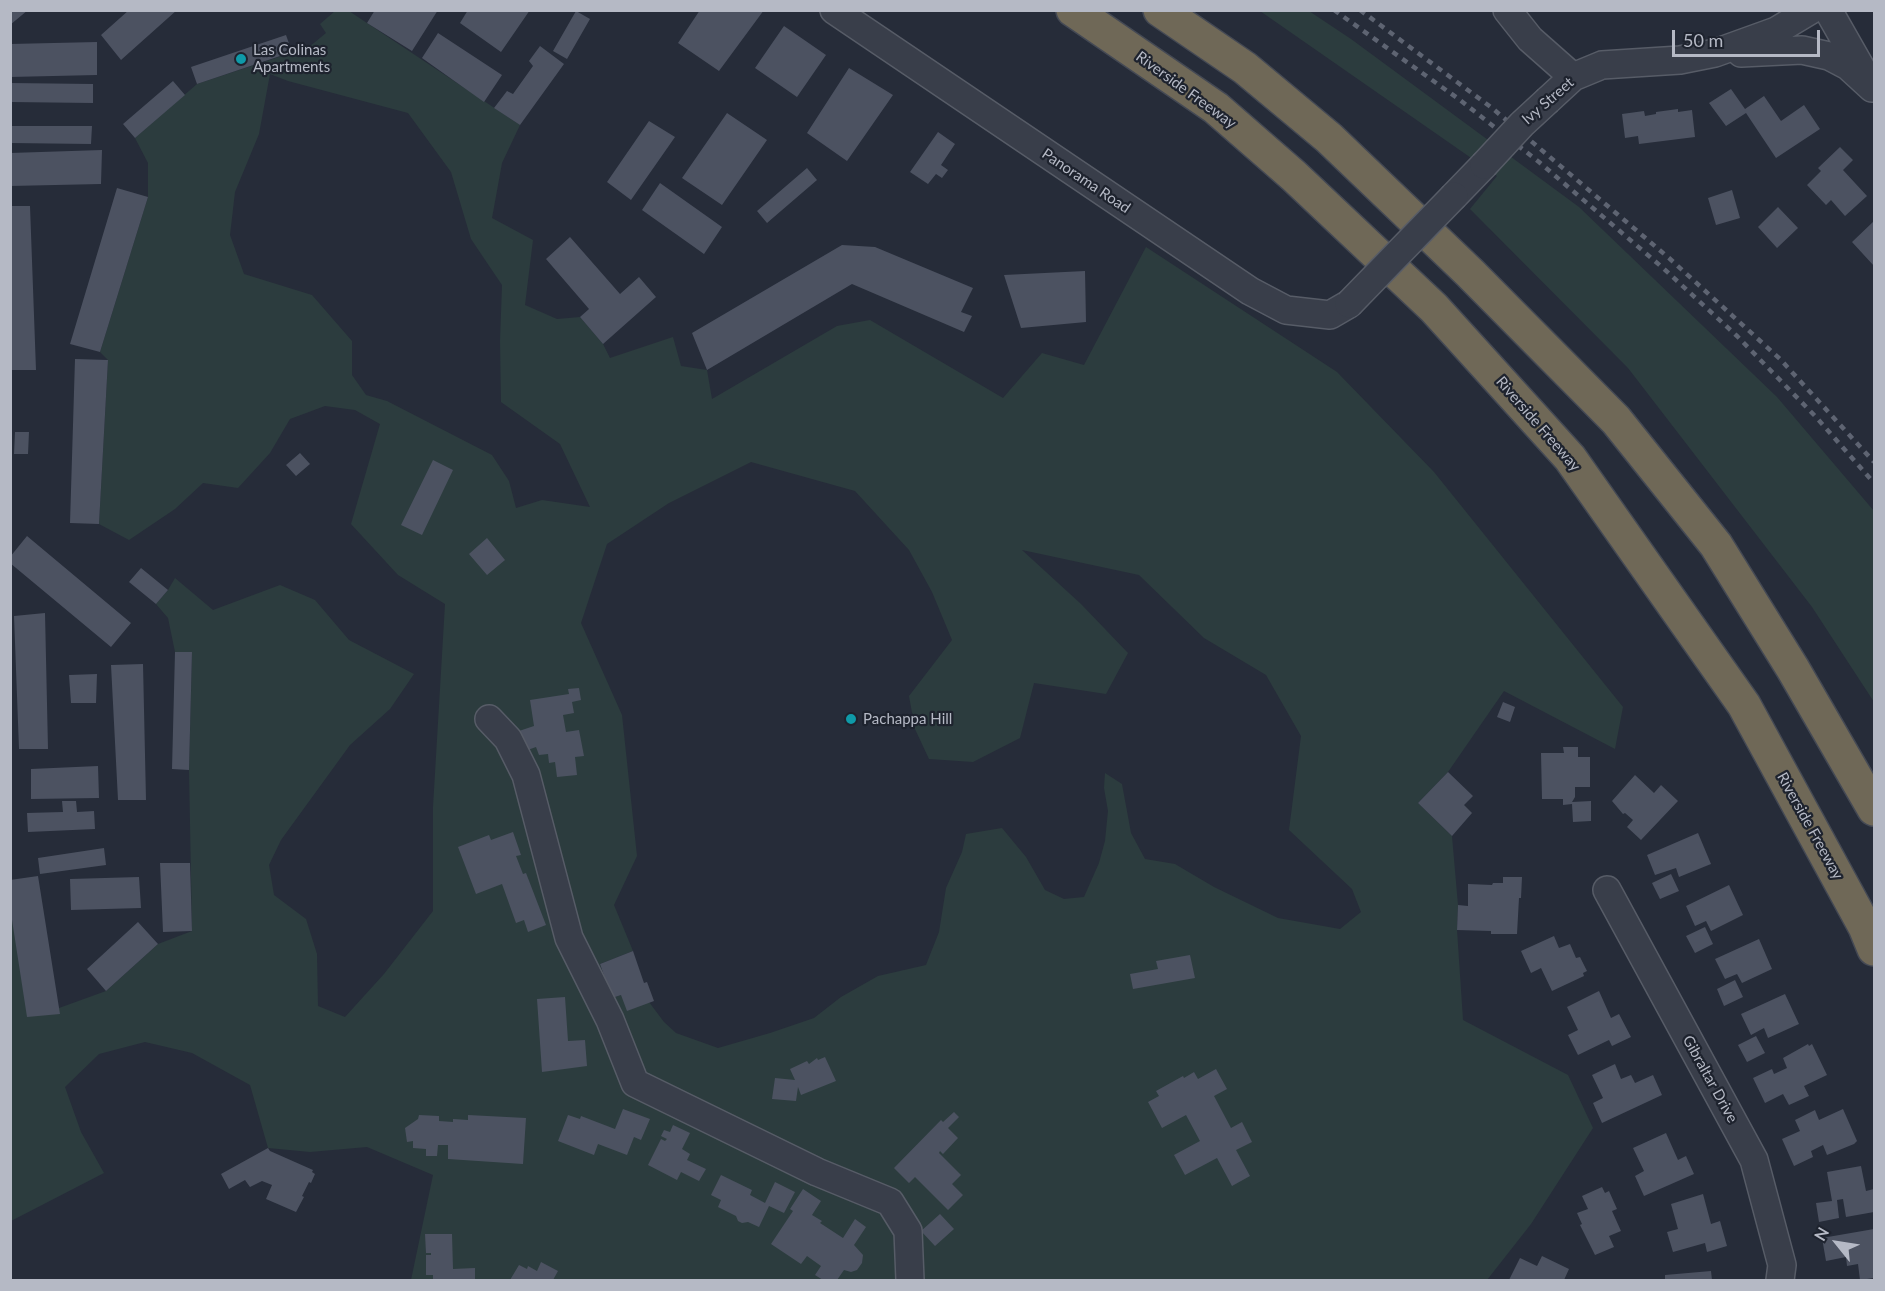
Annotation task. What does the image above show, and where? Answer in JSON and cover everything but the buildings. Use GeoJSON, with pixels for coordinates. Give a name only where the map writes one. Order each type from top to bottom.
{"type":"FeatureCollection","features":[{"type":"Feature","properties":{"kind":"highway","name":"Riverside Freeway"},"geometry":{"type":"LineString","coordinates":[[1073,10],[1216,108],[1294,176],[1434,308],[1570,458],[1744,705],[1875,949]]}},
{"type":"Feature","properties":{"kind":"highway"},"geometry":{"type":"LineString","coordinates":[[1160,10],[1245,68],[1329,138],[1470,273],[1616,420],[1716,545],[1793,669],[1875,809]]}},
{"type":"Feature","properties":{"kind":"street","name":"Panorama Road"},"geometry":{"type":"LineString","coordinates":[[834,10],[1250,291],[1286,310],[1330,315],[1349,304]]}},
{"type":"Feature","properties":{"kind":"street"},"geometry":{"type":"LineString","coordinates":[[1507,10],[1530,39],[1573,77]]}},
{"type":"Feature","properties":{"kind":"street","name":"Ivy Street"},"geometry":{"type":"LineString","coordinates":[[1349,304],[1522,124],[1573,77],[1602,65],[1680,60],[1716,53],[1776,32],[1811,10]]}},
{"type":"Feature","properties":{"kind":"street"},"geometry":{"type":"LineString","coordinates":[[1828,10],[1873,90]]}},
{"type":"Feature","properties":{"kind":"street"},"geometry":{"type":"LineString","coordinates":[[1716,53],[1802,50],[1829,56],[1848,66],[1873,90]]}},
{"type":"Feature","properties":{"kind":"street"},"geometry":{"type":"LineString","coordinates":[[489,719],[508,740],[526,775],[569,938],[610,1020],[635,1083],[817,1172],[890,1202],[908,1231],[910,1281]]}},
{"type":"Feature","properties":{"kind":"street","name":"Gibraltar Drive"},"geometry":{"type":"LineString","coordinates":[[1607,890],[1754,1160],[1782,1265],[1780,1281]]}},
{"type":"Feature","properties":{"kind":"shaded area"},"geometry":{"type":"Polygon","coordinates":[[[335,11],[349,11],[520,125],[502,163],[492,218],[533,240],[525,305],[557,319],[580,317],[603,344],[610,358],[673,337],[681,366],[707,370],[712,399],[837,326],[870,320],[1003,398],[1042,353],[1084,365],[1146,247],[1337,372],[1434,472],[1623,707],[1615,749],[1504,691],[1448,772],[1418,803],[1452,836],[1458,905],[1457,930],[1463,1020],[1568,1075],[1593,1128],[1531,1224],[1487,1280],[411,1280],[433,1175],[367,1147],[310,1152],[268,1148],[250,1085],[192,1053],[145,1042],[99,1054],[65,1087],[81,1132],[104,1173],[11,1221],[10,907],[59,1008],[106,991],[158,944],[192,931],[189,770],[192,653],[175,652],[168,618],[156,604],[175,578],[213,610],[280,585],[315,600],[349,640],[414,674],[390,709],[350,745],[281,840],[269,865],[274,895],[306,919],[317,954],[318,1006],[345,1017],[384,974],[433,911],[433,807],[445,604],[398,575],[351,524],[380,424],[355,410],[325,406],[290,419],[270,453],[238,488],[203,483],[175,509],[129,540],[99,524],[108,360],[100,352],[148,197],[148,163],[135,138],[197,84],[309,47],[326,33],[320,24],[335,11]],[[270,74],[259,134],[235,192],[230,235],[244,274],[312,295],[352,341],[352,375],[366,395],[387,401],[492,455],[509,481],[516,508],[542,500],[590,507],[560,444],[501,402],[502,285],[471,239],[451,172],[408,113],[288,81],[270,74]],[[751,462],[669,503],[607,544],[581,623],[622,715],[637,856],[614,905],[633,951],[600,964],[612,998],[621,995],[649,1002],[664,1022],[676,1033],[718,1048],[814,1018],[841,997],[878,976],[926,965],[939,932],[946,888],[962,852],[966,834],[1002,828],[1026,857],[1045,890],[1064,899],[1084,897],[1099,863],[1105,841],[1108,811],[1104,788],[1105,773],[1122,784],[1131,833],[1145,859],[1175,864],[1214,887],[1278,918],[1340,929],[1361,912],[1352,889],[1289,830],[1301,736],[1266,675],[1204,638],[1139,575],[1022,550],[1081,604],[1128,653],[1106,694],[1034,683],[1020,738],[973,762],[929,759],[915,729],[909,696],[952,640],[932,592],[909,550],[855,491],[751,462]]]}},
{"type":"Feature","properties":{"kind":"shaded area"},"geometry":{"type":"Polygon","coordinates":[[[1260,11],[1309,11],[1351,39],[1579,207],[1777,397],[1874,511],[1874,702],[1812,607],[1628,368],[1470,209],[1497,176],[1260,11]]]}},
{"type":"Feature","properties":{"kind":"railway"},"geometry":{"type":"LineString","coordinates":[[1334,10],[1460,100],[1539,162],[1663,268],[1737,336],[1816,417],[1874,483]]}},
{"type":"Feature","properties":{"kind":"railway"},"geometry":{"type":"LineString","coordinates":[[1360,10],[1492,108],[1669,258],[1780,359],[1874,462]]}},
{"type":"Feature","properties":{"kind":"place","name":"Las Colinas Apartments"},"geometry":{"type":"Point","coordinates":[241,59]}},
{"type":"Feature","properties":{"kind":"place","name":"Pachappa Hill"},"geometry":{"type":"Point","coordinates":[851,719]}}]}
